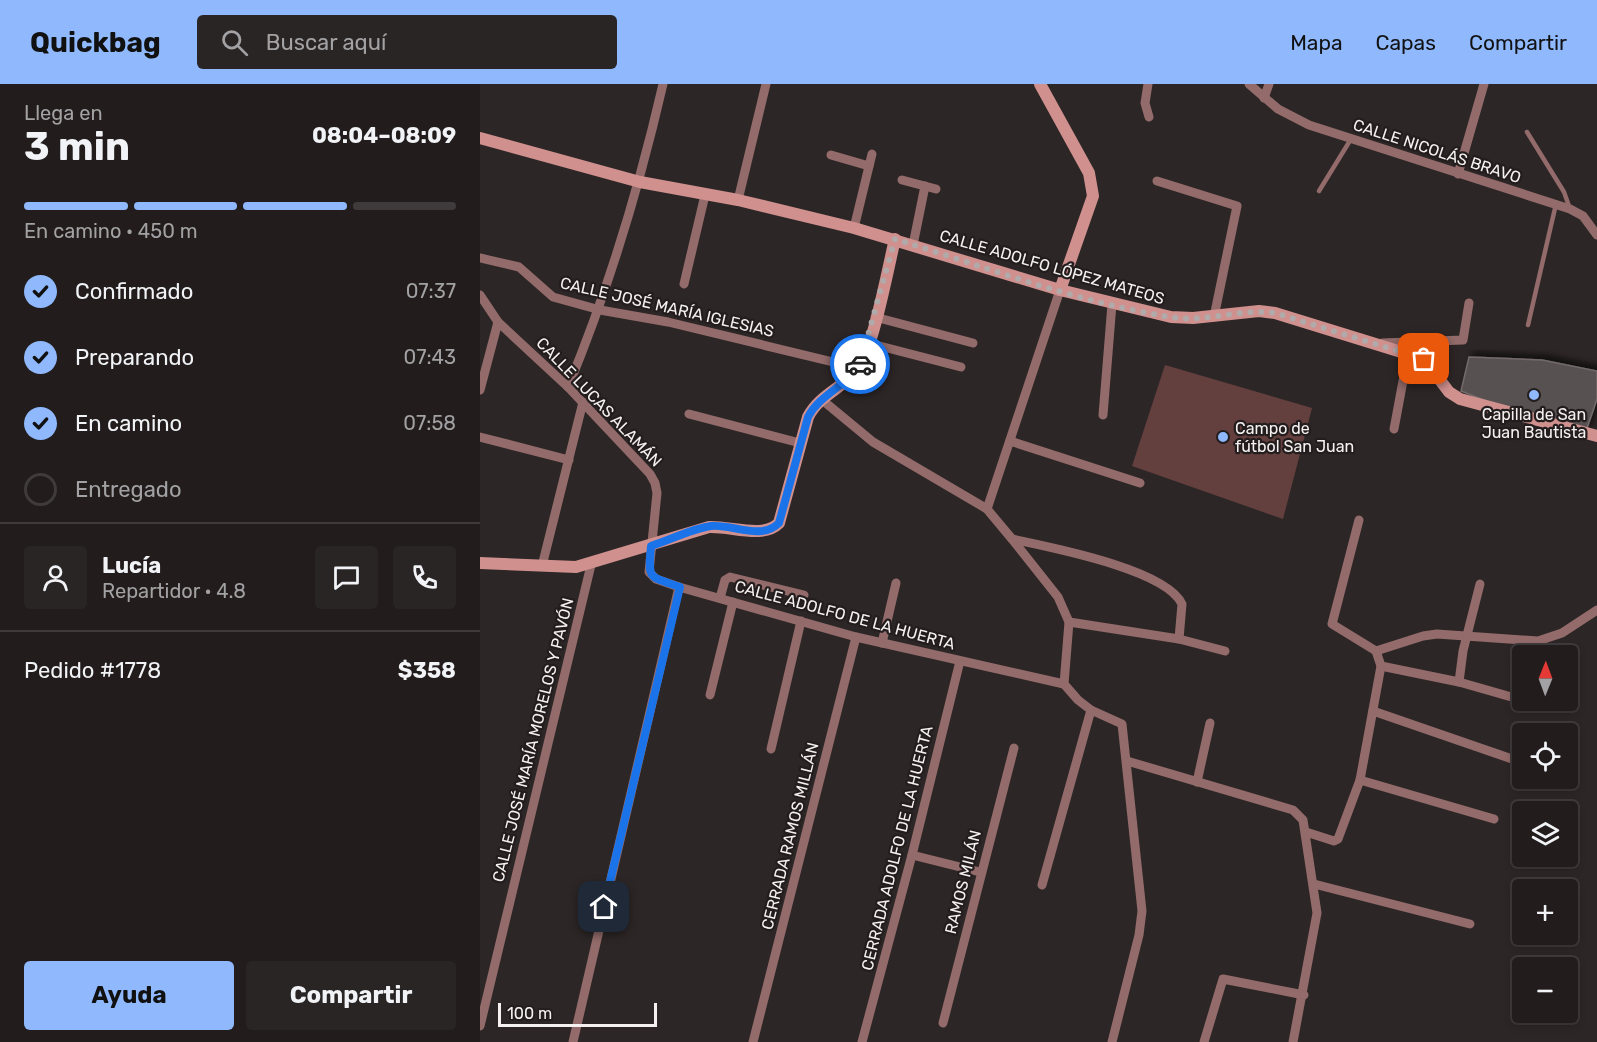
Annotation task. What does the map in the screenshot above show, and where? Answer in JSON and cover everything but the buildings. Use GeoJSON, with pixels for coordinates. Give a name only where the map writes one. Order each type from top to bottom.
{"type":"FeatureCollection","features":[{"type":"Feature","properties":{"kind":"main road"},"geometry":{"type":"LineString","coordinates":[[1040,84],[1089,173],[1092,184],[1093,196],[1060,290]]}},
{"type":"Feature","properties":{"kind":"main road","name":"CALLE ADOLFO LÓPEZ MATEOS"},"geometry":{"type":"LineString","coordinates":[[480,138],[640,182],[738,200],[854,228],[1060,290],[1171,317],[1214,317],[1259,311],[1275,313],[1424,359],[1449,392],[1460,399],[1597,436]]}},
{"type":"Feature","properties":{"kind":"main road"},"geometry":{"type":"LineString","coordinates":[[480,563],[542,566],[591,565],[709,526],[730,526],[761,532],[772,530],[779,523],[808,417],[821,399],[858,368],[868,343],[895,239]]}},
{"type":"Feature","properties":{"kind":"street"},"geometry":{"type":"LineString","coordinates":[[568,387],[600,310],[640,182],[663,84]]}},
{"type":"Feature","properties":{"kind":"street"},"geometry":{"type":"LineString","coordinates":[[738,200],[766,84]]}},
{"type":"Feature","properties":{"kind":"street"},"geometry":{"type":"LineString","coordinates":[[1148,84],[1145,103],[1149,117]]}},
{"type":"Feature","properties":{"kind":"street","name":"CALLE NICOLÁS BRAVO"},"geometry":{"type":"LineString","coordinates":[[1249,84],[1278,109],[1309,125],[1570,209],[1584,216],[1597,235]]}},
{"type":"Feature","properties":{"kind":"street"},"geometry":{"type":"LineString","coordinates":[[1264,98],[1269,84]]}},
{"type":"Feature","properties":{"kind":"street"},"geometry":{"type":"LineString","coordinates":[[1458,174],[1484,84]]}},
{"type":"Feature","properties":{"kind":"street"},"geometry":{"type":"LineString","coordinates":[[854,228],[872,154]]}},
{"type":"Feature","properties":{"kind":"street"},"geometry":{"type":"LineString","coordinates":[[831,155],[869,166]]}},
{"type":"Feature","properties":{"kind":"street"},"geometry":{"type":"LineString","coordinates":[[902,180],[936,189]]}},
{"type":"Feature","properties":{"kind":"street"},"geometry":{"type":"LineString","coordinates":[[1157,181],[1237,206],[1214,317]]}},
{"type":"Feature","properties":{"kind":"street"},"geometry":{"type":"LineString","coordinates":[[913,245],[925,186]]}},
{"type":"Feature","properties":{"kind":"street"},"geometry":{"type":"LineString","coordinates":[[684,284],[705,195]]}},
{"type":"Feature","properties":{"kind":"street","name":"CALLE JOSÉ MARÍA IGLESIAS"},"geometry":{"type":"LineString","coordinates":[[480,258],[519,267],[553,297],[600,310],[668,322],[858,368]]}},
{"type":"Feature","properties":{"kind":"street"},"geometry":{"type":"LineString","coordinates":[[987,509],[1060,290]]}},
{"type":"Feature","properties":{"kind":"street","name":"CALLE LUCAS ALAMÁN"},"geometry":{"type":"LineString","coordinates":[[480,295],[498,322],[583,402],[655,483],[657,493],[651,546]]}},
{"type":"Feature","properties":{"kind":"street"},"geometry":{"type":"LineString","coordinates":[[1374,343],[1463,340],[1469,303]]}},
{"type":"Feature","properties":{"kind":"street"},"geometry":{"type":"LineString","coordinates":[[1102,415],[1112,304]]}},
{"type":"Feature","properties":{"kind":"street"},"geometry":{"type":"LineString","coordinates":[[875,317],[973,344]]}},
{"type":"Feature","properties":{"kind":"street"},"geometry":{"type":"LineString","coordinates":[[480,390],[498,322]]}},
{"type":"Feature","properties":{"kind":"street"},"geometry":{"type":"LineString","coordinates":[[868,343],[961,367]]}},
{"type":"Feature","properties":{"kind":"street"},"geometry":{"type":"LineString","coordinates":[[1394,429],[1408,354]]}},
{"type":"Feature","properties":{"kind":"street"},"geometry":{"type":"LineString","coordinates":[[821,399],[873,442],[987,509],[1058,597],[1069,622],[1064,684],[1078,700],[1091,710],[1122,724],[1142,911],[1139,936],[1112,1042]]}},
{"type":"Feature","properties":{"kind":"street"},"geometry":{"type":"LineString","coordinates":[[542,566],[583,402]]}},
{"type":"Feature","properties":{"kind":"street"},"geometry":{"type":"LineString","coordinates":[[689,414],[800,443]]}},
{"type":"Feature","properties":{"kind":"street"},"geometry":{"type":"LineString","coordinates":[[480,437],[568,460]]}},
{"type":"Feature","properties":{"kind":"street"},"geometry":{"type":"LineString","coordinates":[[1010,441],[1140,483]]}},
{"type":"Feature","properties":{"kind":"street"},"geometry":{"type":"LineString","coordinates":[[1306,832],[1336,841],[1360,780],[1381,666],[1376,651],[1332,624],[1359,520]]}},
{"type":"Feature","properties":{"kind":"street"},"geometry":{"type":"LineString","coordinates":[[1012,539],[1089,556],[1141,574],[1173,593],[1182,604],[1179,639]]}},
{"type":"Feature","properties":{"kind":"street","name":"CALLE ADOLFO DE LA HUERTA"},"geometry":{"type":"LineString","coordinates":[[651,546],[649,572],[651,576],[680,587],[856,637],[1064,684]]}},
{"type":"Feature","properties":{"kind":"street","name":"CALLE JOSÉ MARÍA MORELOS Y PAVÓN"},"geometry":{"type":"LineString","coordinates":[[480,1026],[591,565]]}},
{"type":"Feature","properties":{"kind":"street"},"geometry":{"type":"LineString","coordinates":[[720,598],[725,580],[730,577],[804,595]]}},
{"type":"Feature","properties":{"kind":"street"},"geometry":{"type":"LineString","coordinates":[[882,643],[896,583]]}},
{"type":"Feature","properties":{"kind":"street"},"geometry":{"type":"LineString","coordinates":[[1459,682],[1467,636],[1480,584]]}},
{"type":"Feature","properties":{"kind":"street"},"geometry":{"type":"LineString","coordinates":[[573,1042],[680,587]]}},
{"type":"Feature","properties":{"kind":"street"},"geometry":{"type":"LineString","coordinates":[[710,695],[734,602]]}},
{"type":"Feature","properties":{"kind":"street"},"geometry":{"type":"LineString","coordinates":[[1376,651],[1423,636],[1467,636],[1538,641],[1551,639],[1597,610]]}},
{"type":"Feature","properties":{"kind":"street"},"geometry":{"type":"LineString","coordinates":[[771,749],[801,621]]}},
{"type":"Feature","properties":{"kind":"street"},"geometry":{"type":"LineString","coordinates":[[1069,622],[1179,639],[1225,651]]}},
{"type":"Feature","properties":{"kind":"street","name":"CERRADA RAMOS MILLÁN"},"geometry":{"type":"LineString","coordinates":[[753,1042],[856,637]]}},
{"type":"Feature","properties":{"kind":"street","name":"CERRADA ADOLFO DE LA HUERTA"},"geometry":{"type":"LineString","coordinates":[[862,1042],[912,855],[960,660]]}},
{"type":"Feature","properties":{"kind":"street"},"geometry":{"type":"LineString","coordinates":[[1381,666],[1459,682],[1512,697]]}},
{"type":"Feature","properties":{"kind":"street"},"geometry":{"type":"LineString","coordinates":[[1042,885],[1091,710]]}},
{"type":"Feature","properties":{"kind":"street"},"geometry":{"type":"LineString","coordinates":[[1373,711],[1512,759]]}},
{"type":"Feature","properties":{"kind":"street"},"geometry":{"type":"LineString","coordinates":[[1197,782],[1210,723]]}},
{"type":"Feature","properties":{"kind":"street","name":"RAMOS MILÁN"},"geometry":{"type":"LineString","coordinates":[[943,1023],[980,872],[1014,748]]}},
{"type":"Feature","properties":{"kind":"street"},"geometry":{"type":"LineString","coordinates":[[1127,761],[1293,810],[1303,820],[1317,913],[1304,994],[1293,1042]]}},
{"type":"Feature","properties":{"kind":"street"},"geometry":{"type":"LineString","coordinates":[[1360,780],[1494,819]]}},
{"type":"Feature","properties":{"kind":"street"},"geometry":{"type":"LineString","coordinates":[[912,855],[980,872]]}},
{"type":"Feature","properties":{"kind":"street"},"geometry":{"type":"LineString","coordinates":[[1314,884],[1470,924]]}},
{"type":"Feature","properties":{"kind":"street"},"geometry":{"type":"LineString","coordinates":[[1204,1042],[1223,979],[1304,994]]}},
{"type":"Feature","properties":{"kind":"lane"},"geometry":{"type":"LineString","coordinates":[[1527,132],[1564,192],[1570,209]]}},
{"type":"Feature","properties":{"kind":"lane"},"geometry":{"type":"LineString","coordinates":[[1319,191],[1351,139]]}},
{"type":"Feature","properties":{"kind":"lane"},"geometry":{"type":"LineString","coordinates":[[1528,325],[1556,204]]}},
{"type":"Feature","properties":{"kind":"shaded area","name":"Campo de fútbol San Juan"},"geometry":{"type":"Polygon","coordinates":[[[1165,365],[1312,408],[1283,519],[1132,466],[1165,365]]]}},
{"type":"Feature","properties":{"kind":"way so far"},"geometry":{"type":"LineString","coordinates":[[860,364],[864,358],[895,239],[1112,304],[1171,317],[1214,317],[1259,311],[1275,313],[1424,359]]}},
{"type":"Feature","properties":{"kind":"place","name":"Capilla de San Juan Bautista"},"geometry":{"type":"Point","coordinates":[1534,395]}},
{"type":"Feature","properties":{"kind":"place","name":"Campo de fútbol San Juan"},"geometry":{"type":"Point","coordinates":[1223,437]}},
{"type":"Feature","properties":{"kind":"route"},"geometry":{"type":"LineString","coordinates":[[604,907],[680,587],[651,576],[649,572],[651,546],[709,526],[730,526],[761,532],[772,530],[779,523],[808,417],[814,406],[849,378],[860,364]]}}]}
